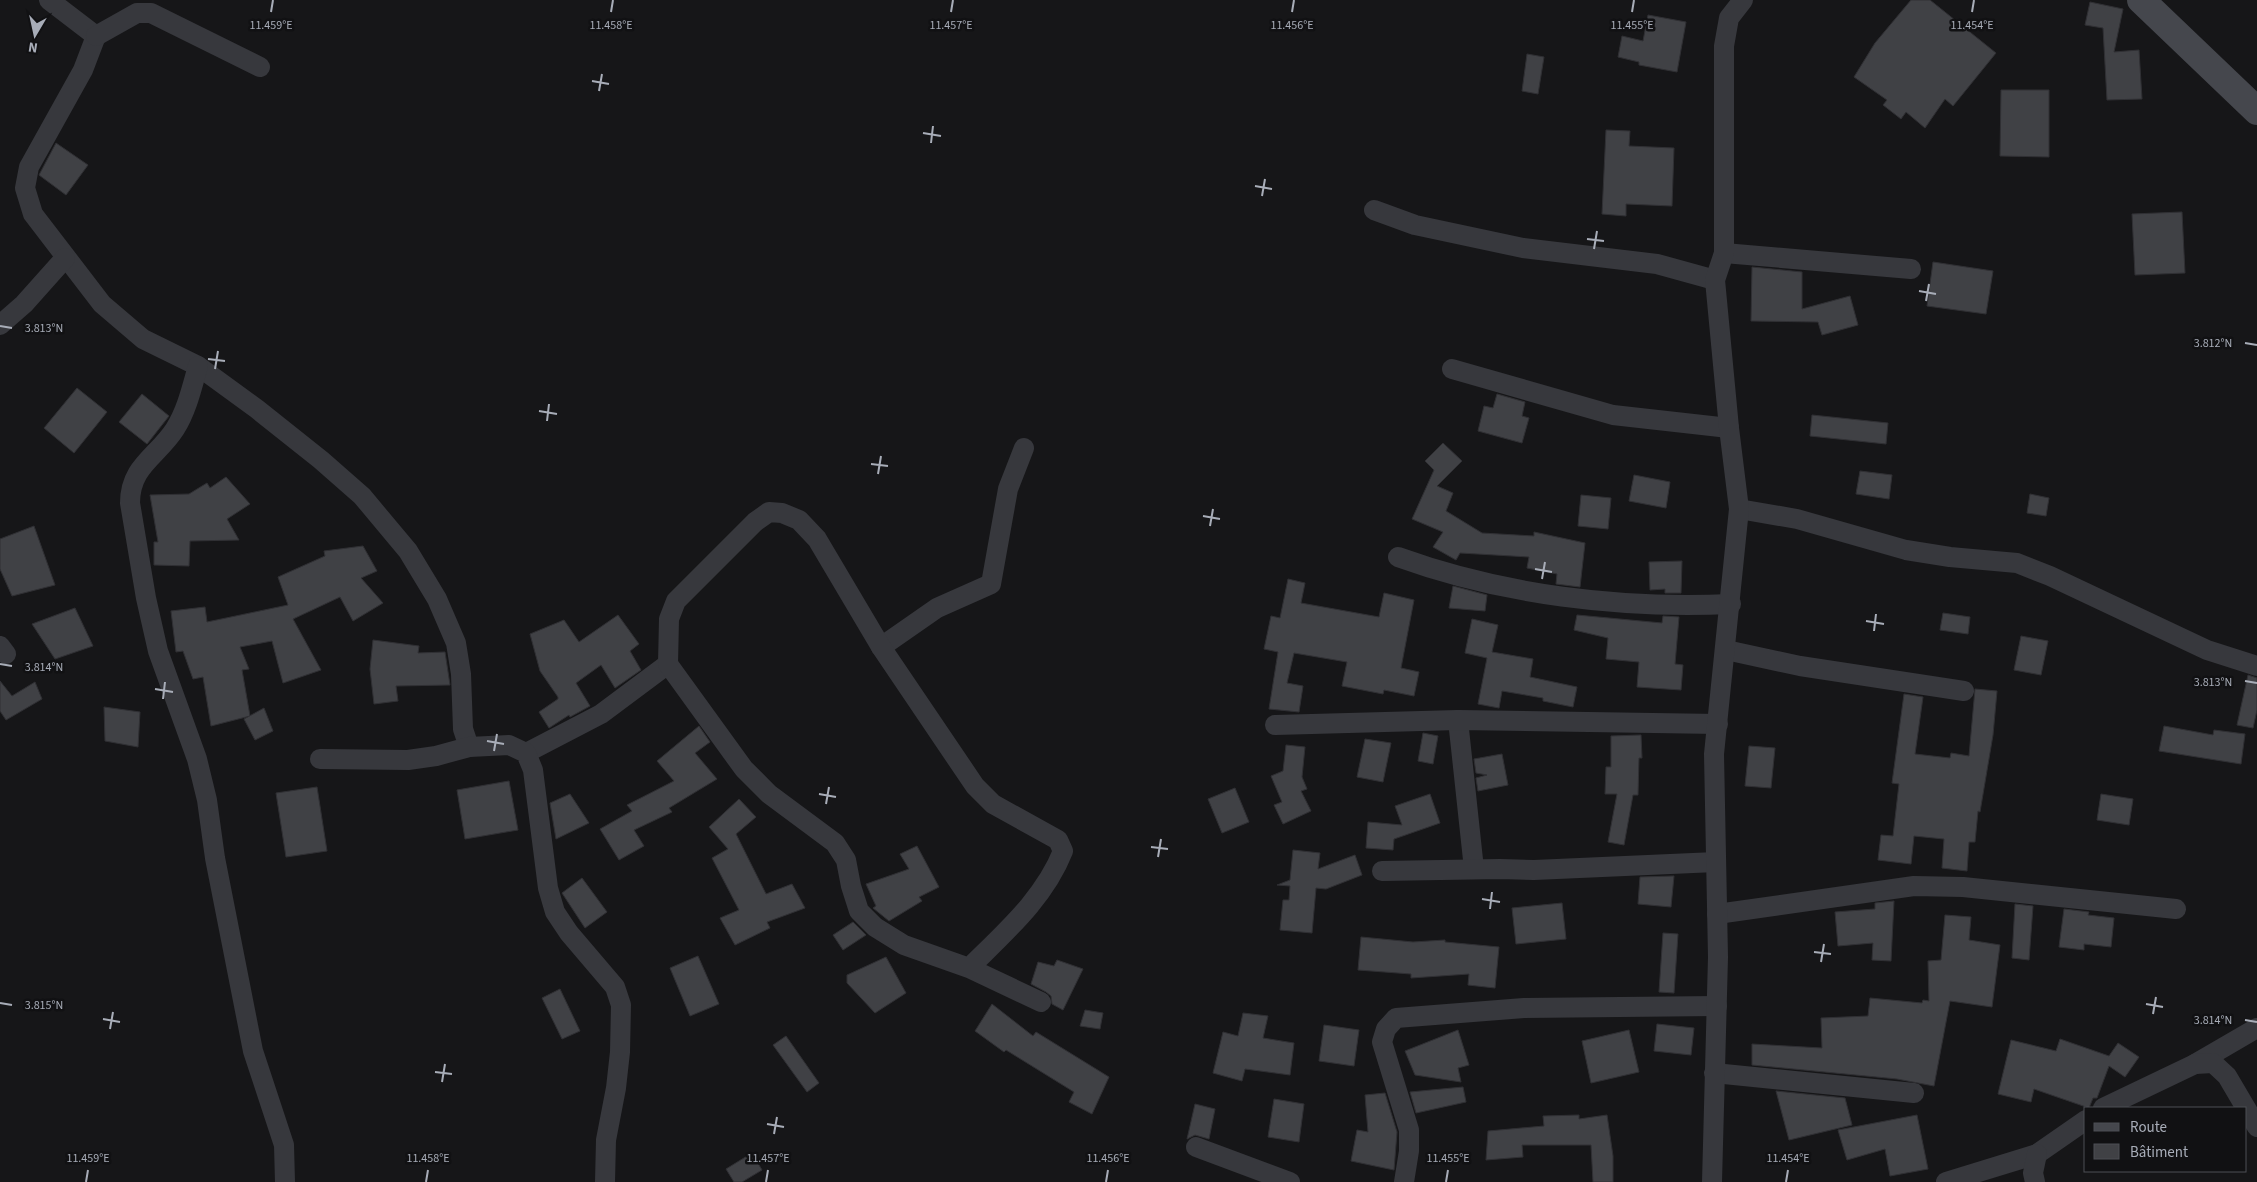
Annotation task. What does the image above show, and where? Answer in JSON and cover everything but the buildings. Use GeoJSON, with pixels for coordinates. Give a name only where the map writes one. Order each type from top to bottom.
{"type":"FeatureCollection","features":[{"type":"Feature","properties":{"kind":"street"},"geometry":{"type":"LineString","coordinates":[[49,0],[96,36]]}},
{"type":"Feature","properties":{"kind":"street"},"geometry":{"type":"LineString","coordinates":[[1712,1182],[1717,1006],[1714,754],[1731,604],[1739,509],[1729,428],[1715,280],[1724,253],[1724,46],[1729,18],[1743,0]]}},
{"type":"Feature","properties":{"kind":"street"},"geometry":{"type":"LineString","coordinates":[[2141,0],[2257,111]]}},
{"type":"Feature","properties":{"kind":"street"},"geometry":{"type":"LineString","coordinates":[[260,67],[151,13],[137,13],[96,36],[83,70],[28,167],[25,188],[33,214],[102,304],[143,339],[198,366],[257,409],[321,460],[362,496],[408,551],[437,599],[456,643],[461,674],[463,729],[469,747]]}},
{"type":"Feature","properties":{"kind":"street"},"geometry":{"type":"LineString","coordinates":[[1374,210],[1415,226],[1523,248],[1657,264],[1715,280]]}},
{"type":"Feature","properties":{"kind":"street"},"geometry":{"type":"LineString","coordinates":[[1724,253],[1911,269]]}},
{"type":"Feature","properties":{"kind":"street"},"geometry":{"type":"LineString","coordinates":[[0,326],[24,304],[65,258]]}},
{"type":"Feature","properties":{"kind":"street"},"geometry":{"type":"LineString","coordinates":[[198,366],[185,410],[175,429],[138,471],[130,489],[130,503],[146,598],[158,651],[197,759],[207,800],[215,858],[253,1051],[284,1145],[285,1182]]}},
{"type":"Feature","properties":{"kind":"street"},"geometry":{"type":"LineString","coordinates":[[1452,369],[1613,415],[1729,428]]}},
{"type":"Feature","properties":{"kind":"street"},"geometry":{"type":"LineString","coordinates":[[881,647],[937,608],[992,584],[1008,489],[1024,448]]}},
{"type":"Feature","properties":{"kind":"street"},"geometry":{"type":"LineString","coordinates":[[1739,509],[1797,519],[1906,550],[1950,557],[2017,563],[2050,576],[2207,650],[2257,666]]}},
{"type":"Feature","properties":{"kind":"street"},"geometry":{"type":"LineString","coordinates":[[969,968],[1030,907],[1055,871],[1063,851],[1058,840],[993,804],[975,786],[881,647],[817,539],[799,520],[782,513],[768,512],[755,522],[676,601],[669,619],[668,664],[744,769],[769,794],[835,843],[846,860],[851,886],[859,911],[875,927],[904,944],[969,968],[1040,1002]]}},
{"type":"Feature","properties":{"kind":"street"},"geometry":{"type":"LineString","coordinates":[[1398,557],[1436,571],[1535,592],[1602,600],[1659,604],[1731,604]]}},
{"type":"Feature","properties":{"kind":"street"},"geometry":{"type":"LineString","coordinates":[[1726,650],[1800,666],[1964,691]]}},
{"type":"Feature","properties":{"kind":"street"},"geometry":{"type":"LineString","coordinates":[[526,753],[601,714],[668,664]]}},
{"type":"Feature","properties":{"kind":"street"},"geometry":{"type":"LineString","coordinates":[[1275,725],[1458,720],[1718,724]]}},
{"type":"Feature","properties":{"kind":"street"},"geometry":{"type":"LineString","coordinates":[[1458,720],[1474,869]]}},
{"type":"Feature","properties":{"kind":"street"},"geometry":{"type":"LineString","coordinates":[[320,759],[408,760],[436,756],[469,747],[509,745],[526,753],[533,770],[548,888],[555,912],[569,933],[615,987],[621,1005],[617,1079],[606,1140],[605,1182]]}},
{"type":"Feature","properties":{"kind":"street"},"geometry":{"type":"LineString","coordinates":[[1382,871],[1534,870],[1716,862]]}},
{"type":"Feature","properties":{"kind":"street"},"geometry":{"type":"LineString","coordinates":[[1717,914],[1914,886],[1963,887],[2176,909]]}},
{"type":"Feature","properties":{"kind":"street"},"geometry":{"type":"LineString","coordinates":[[1404,1182],[1409,1151],[1409,1130],[1382,1042],[1386,1029],[1396,1018],[1524,1008],[1717,1006]]}},
{"type":"Feature","properties":{"kind":"street"},"geometry":{"type":"LineString","coordinates":[[2105,1107],[2195,1064],[2257,1028]]}},
{"type":"Feature","properties":{"kind":"street"},"geometry":{"type":"LineString","coordinates":[[2195,1064],[2213,1063],[2227,1076],[2245,1107]]}},
{"type":"Feature","properties":{"kind":"street"},"geometry":{"type":"LineString","coordinates":[[1714,1072],[1914,1093]]}},
{"type":"Feature","properties":{"kind":"street"},"geometry":{"type":"LineString","coordinates":[[2247,1110],[2257,1127]]}},
{"type":"Feature","properties":{"kind":"street"},"geometry":{"type":"LineString","coordinates":[[1948,1182],[2037,1154],[2084,1121]]}},
{"type":"Feature","properties":{"kind":"street"},"geometry":{"type":"LineString","coordinates":[[1196,1147],[1290,1182]]}},
{"type":"Feature","properties":{"kind":"street"},"geometry":{"type":"LineString","coordinates":[[2035,1182],[2033,1173],[2037,1154]]}}]}
